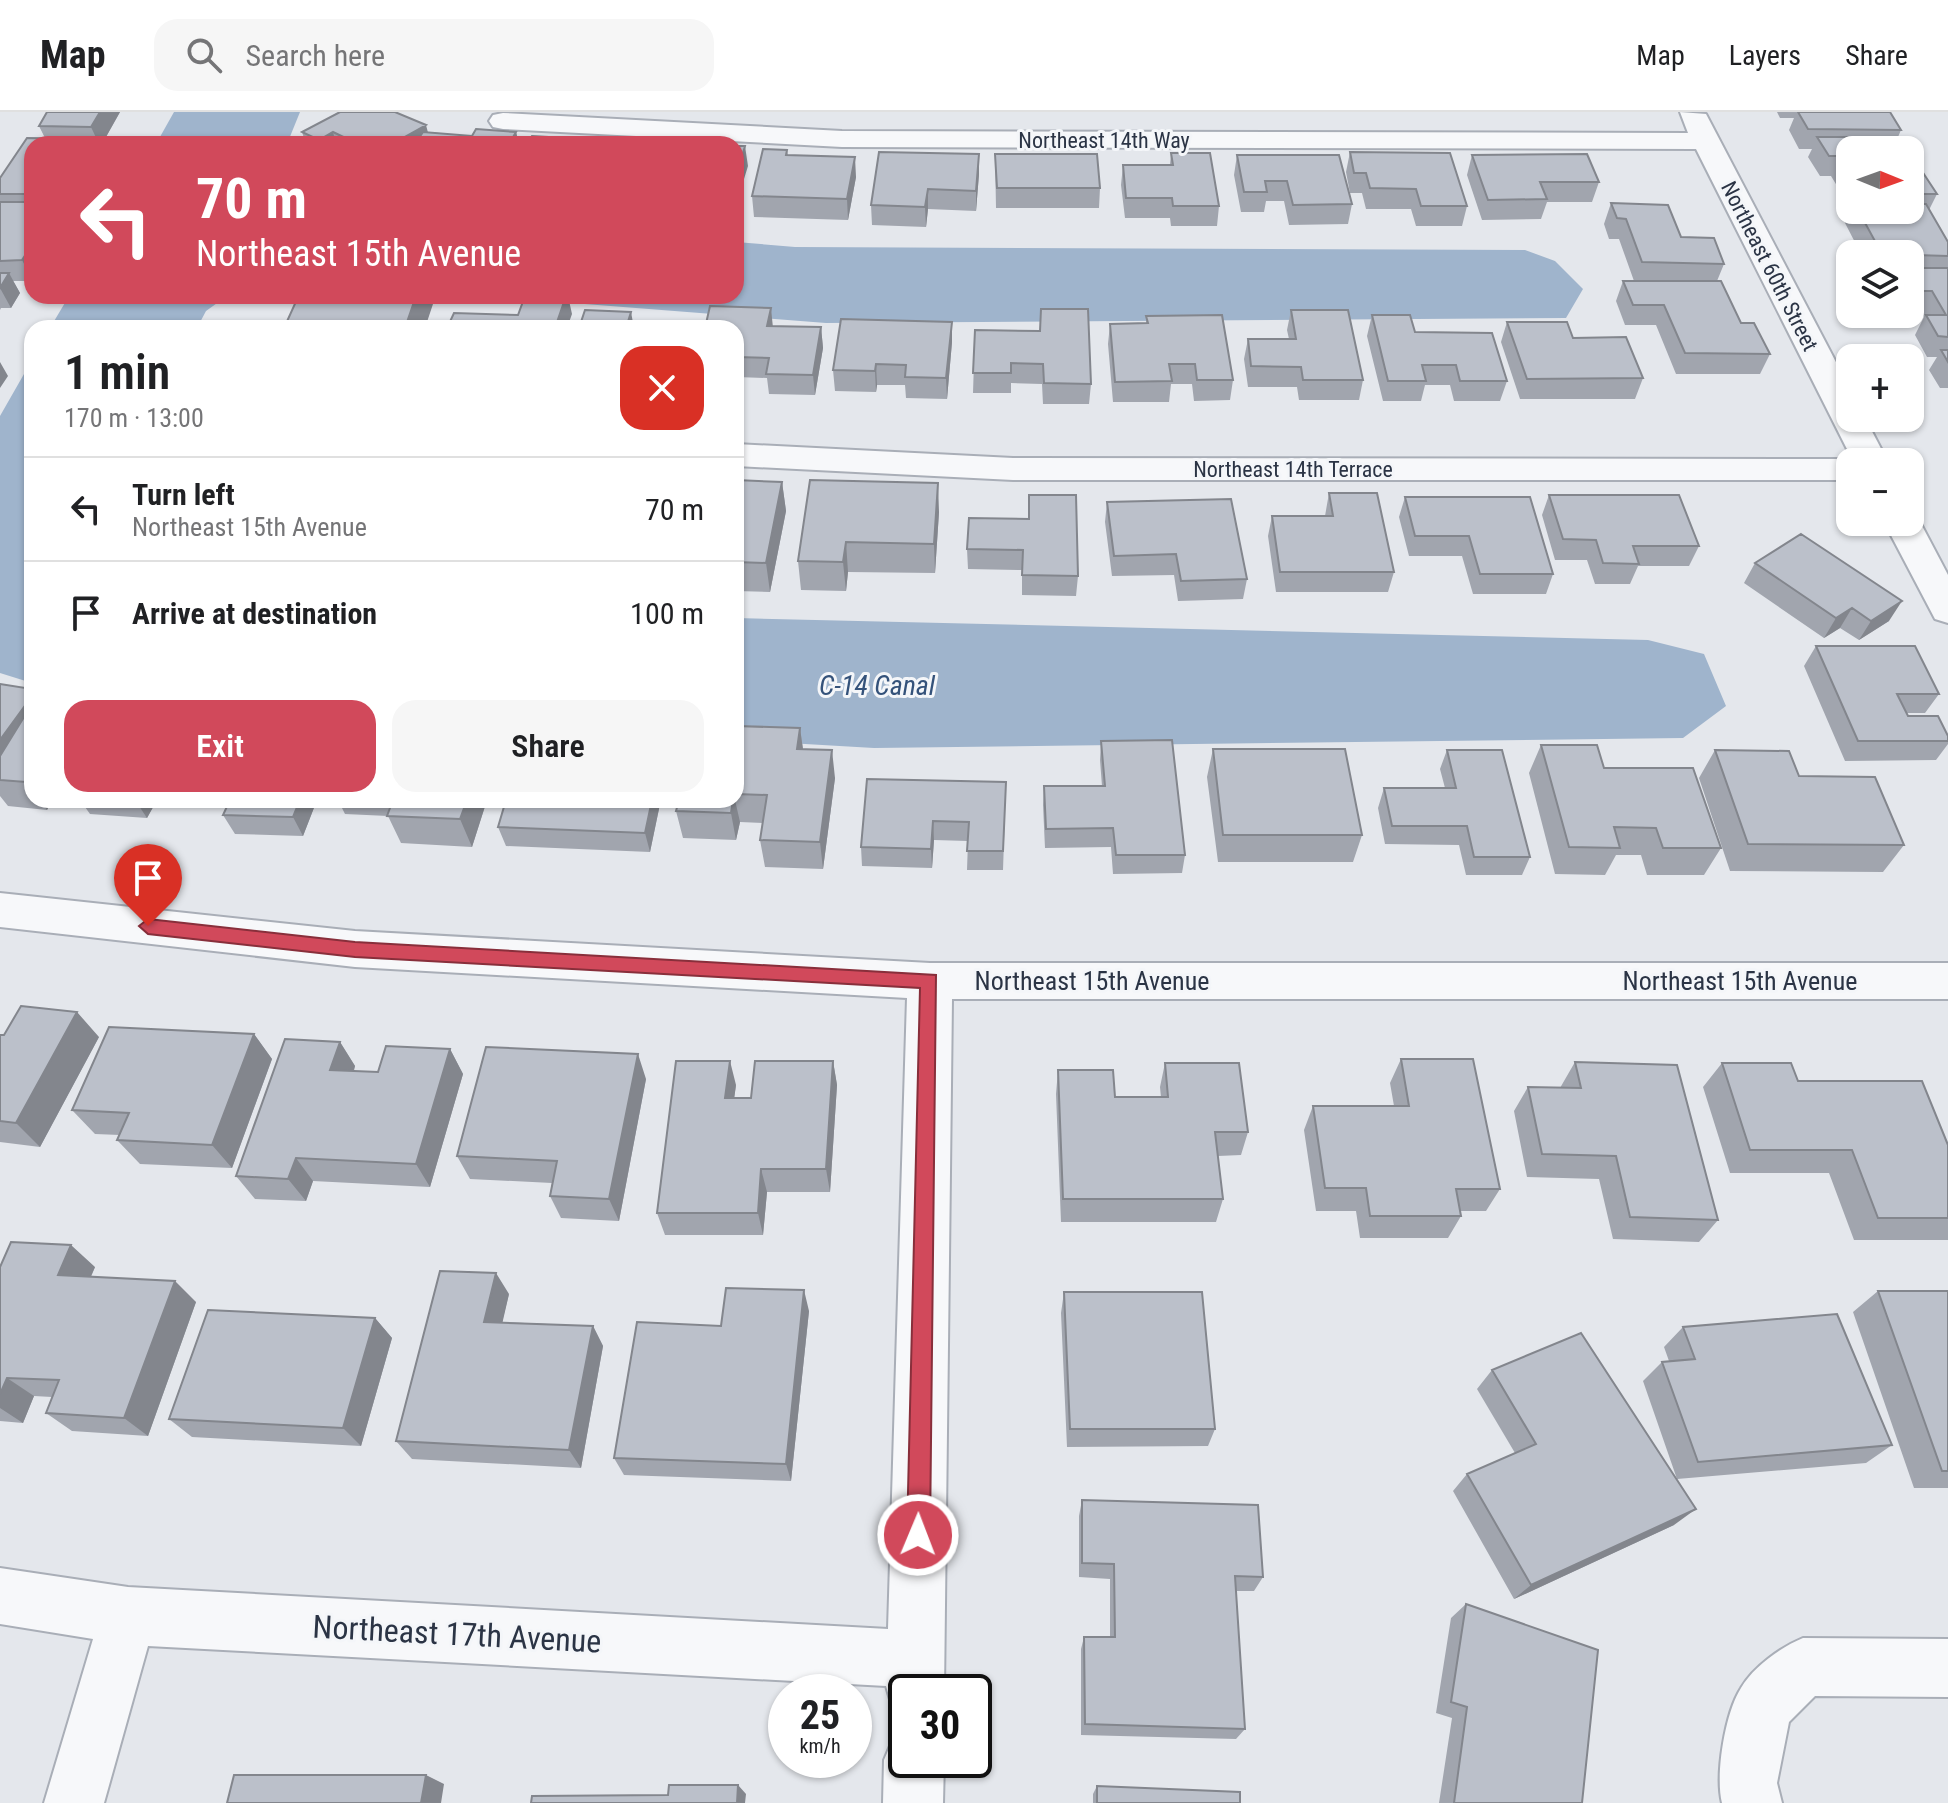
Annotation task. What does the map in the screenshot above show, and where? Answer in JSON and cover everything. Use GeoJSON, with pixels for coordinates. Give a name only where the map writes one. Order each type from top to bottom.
{"type":"FeatureCollection","features":[{"type":"Feature","properties":{"kind":"street","name":"Northeast 60th Street"},"geometry":{"type":"LineString","coordinates":[[1691,112],[1864,448]]}},
{"type":"Feature","properties":{"kind":"street","name":"Northeast 14th Way"},"geometry":{"type":"LineString","coordinates":[[503,121],[842,139],[1706,141]]}},
{"type":"Feature","properties":{"kind":"street","name":"Northeast 14th Terrace"},"geometry":{"type":"LineString","coordinates":[[744,455],[1013,469],[1836,469]]}},
{"type":"Feature","properties":{"kind":"street"},"geometry":{"type":"LineString","coordinates":[[1909,536],[1948,610]]}},
{"type":"Feature","properties":{"kind":"street","name":"Northeast 15th Avenue"},"geometry":{"type":"LineString","coordinates":[[0,910],[355,949],[930,981],[1948,981]]}},
{"type":"Feature","properties":{"kind":"street"},"geometry":{"type":"LineString","coordinates":[[916,1674],[930,981]]}},
{"type":"Feature","properties":{"kind":"street","name":"Northeast 17th Avenue"},"geometry":{"type":"LineString","coordinates":[[0,1596],[128,1616],[903,1674]]}},
{"type":"Feature","properties":{"kind":"street"},"geometry":{"type":"LineString","coordinates":[[74,1803],[128,1616]]}},
{"type":"Feature","properties":{"kind":"street"},"geometry":{"type":"LineString","coordinates":[[1752,1803],[1747,1783],[1762,1707],[1803,1667],[1948,1668]]}},
{"type":"Feature","properties":{"kind":"street"},"geometry":{"type":"LineString","coordinates":[[913,1803],[914,1778]]}},
{"type":"Feature","properties":{"kind":"water"},"geometry":{"type":"Polygon","coordinates":[[[174,112],[300,112],[290,136],[160,136],[174,112]]]}},
{"type":"Feature","properties":{"kind":"water"},"geometry":{"type":"Polygon","coordinates":[[[744,243],[795,247],[1525,250],[1555,261],[1583,289],[1566,318],[826,323],[585,304],[744,304],[744,243]]]}},
{"type":"Feature","properties":{"kind":"water"},"geometry":{"type":"Polygon","coordinates":[[[64,304],[216,304],[206,311],[201,320],[55,320],[64,304]]]}},
{"type":"Feature","properties":{"kind":"water"},"geometry":{"type":"Polygon","coordinates":[[[24,374],[24,680],[0,673],[0,416],[24,374]]]}},
{"type":"Feature","properties":{"kind":"water","name":"C-14 Canal"},"geometry":{"type":"Polygon","coordinates":[[[744,618],[1648,640],[1704,654],[1726,706],[1683,738],[874,748],[744,740],[744,618]]]}},
{"type":"Feature","properties":{"kind":"building"},"geometry":{"type":"Polygon","coordinates":[[[47,112],[100,112],[91,127],[39,126],[47,112]]]}},
{"type":"Feature","properties":{"kind":"building"},"geometry":{"type":"Polygon","coordinates":[[[340,112],[395,112],[426,125],[406,136],[341,136],[333,132],[326,136],[310,136],[302,132],[340,112]]]}},
{"type":"Feature","properties":{"kind":"building"},"geometry":{"type":"Polygon","coordinates":[[[1798,112],[1890,112],[1901,130],[1808,129],[1798,112]]]}},
{"type":"Feature","properties":{"kind":"building"},"geometry":{"type":"Polygon","coordinates":[[[476,129],[516,132],[514,136],[472,136],[476,129]]]}},
{"type":"Feature","properties":{"kind":"building"},"geometry":{"type":"Polygon","coordinates":[[[423,132],[472,136],[420,136],[423,132]]]}},
{"type":"Feature","properties":{"kind":"building"},"geometry":{"type":"Polygon","coordinates":[[[1817,137],[1836,137],[1836,156],[1829,156],[1817,137]]]}},
{"type":"Feature","properties":{"kind":"building"},"geometry":{"type":"Polygon","coordinates":[[[24,142],[24,194],[0,194],[0,178],[24,142]]]}},
{"type":"Feature","properties":{"kind":"building"},"geometry":{"type":"Polygon","coordinates":[[[763,149],[787,150],[786,155],[855,157],[847,199],[752,196],[763,149]]]}},
{"type":"Feature","properties":{"kind":"building"},"geometry":{"type":"Polygon","coordinates":[[[879,152],[979,154],[976,191],[928,189],[925,207],[871,205],[879,152]]]}},
{"type":"Feature","properties":{"kind":"building"},"geometry":{"type":"Polygon","coordinates":[[[1350,152],[1450,153],[1467,206],[1421,206],[1416,189],[1370,188],[1366,173],[1354,173],[1350,152]]]}},
{"type":"Feature","properties":{"kind":"building"},"geometry":{"type":"Polygon","coordinates":[[[1171,153],[1210,153],[1219,206],[1173,206],[1172,198],[1126,198],[1123,165],[1173,165],[1171,153]]]}},
{"type":"Feature","properties":{"kind":"building"},"geometry":{"type":"Polygon","coordinates":[[[995,154],[1097,154],[1100,188],[997,188],[995,154]]]}},
{"type":"Feature","properties":{"kind":"building"},"geometry":{"type":"Polygon","coordinates":[[[1587,154],[1599,182],[1540,182],[1547,199],[1488,200],[1472,155],[1587,154]]]}},
{"type":"Feature","properties":{"kind":"building"},"geometry":{"type":"Polygon","coordinates":[[[1237,155],[1339,155],[1352,204],[1293,205],[1287,181],[1265,181],[1267,192],[1244,192],[1237,155]]]}},
{"type":"Feature","properties":{"kind":"building"},"geometry":{"type":"Polygon","coordinates":[[[1924,174],[1937,194],[1924,194],[1924,174]]]}},
{"type":"Feature","properties":{"kind":"building"},"geometry":{"type":"Polygon","coordinates":[[[0,202],[24,202],[24,257],[22,260],[0,261],[0,202]]]}},
{"type":"Feature","properties":{"kind":"building"},"geometry":{"type":"Polygon","coordinates":[[[1611,203],[1668,205],[1681,237],[1714,238],[1724,264],[1642,262],[1626,219],[1617,218],[1611,203]]]}},
{"type":"Feature","properties":{"kind":"building"},"geometry":{"type":"Polygon","coordinates":[[[1926,204],[1948,242],[1948,256],[1924,255],[1924,240],[1874,240],[1866,224],[1924,224],[1926,204]]]}},
{"type":"Feature","properties":{"kind":"building"},"geometry":{"type":"Polygon","coordinates":[[[1924,268],[1948,268],[1948,337],[1938,336],[1926,315],[1946,315],[1932,291],[1924,291],[1924,268]]]}},
{"type":"Feature","properties":{"kind":"building"},"geometry":{"type":"Polygon","coordinates":[[[0,273],[9,273],[0,288],[0,273]]]}},
{"type":"Feature","properties":{"kind":"building"},"geometry":{"type":"Polygon","coordinates":[[[1623,281],[1721,281],[1741,323],[1754,323],[1770,354],[1685,353],[1664,305],[1633,305],[1623,281]]]}},
{"type":"Feature","properties":{"kind":"building"},"geometry":{"type":"Polygon","coordinates":[[[295,304],[413,304],[408,320],[288,320],[295,304]]]}},
{"type":"Feature","properties":{"kind":"building"},"geometry":{"type":"Polygon","coordinates":[[[522,304],[563,304],[558,320],[451,320],[454,313],[518,315],[522,304]]]}},
{"type":"Feature","properties":{"kind":"building"},"geometry":{"type":"Polygon","coordinates":[[[710,306],[771,308],[767,326],[821,327],[813,375],[766,374],[769,358],[744,357],[744,320],[707,320],[710,306]]]}},
{"type":"Feature","properties":{"kind":"building"},"geometry":{"type":"Polygon","coordinates":[[[1041,309],[1088,309],[1091,384],[1044,383],[1043,364],[1011,363],[1011,373],[973,373],[975,330],[1040,331],[1041,309]]]}},
{"type":"Feature","properties":{"kind":"building"},"geometry":{"type":"Polygon","coordinates":[[[585,310],[631,312],[628,320],[582,320],[585,310]]]}},
{"type":"Feature","properties":{"kind":"building"},"geometry":{"type":"Polygon","coordinates":[[[1291,310],[1348,310],[1363,380],[1303,380],[1301,367],[1251,366],[1248,339],[1296,339],[1291,310]]]}},
{"type":"Feature","properties":{"kind":"building"},"geometry":{"type":"Polygon","coordinates":[[[1222,315],[1233,380],[1197,380],[1195,364],[1169,364],[1172,381],[1115,382],[1110,324],[1148,323],[1146,316],[1222,315]]]}},
{"type":"Feature","properties":{"kind":"building"},"geometry":{"type":"Polygon","coordinates":[[[1372,315],[1410,315],[1415,332],[1492,333],[1507,381],[1460,381],[1456,365],[1422,365],[1426,381],[1388,381],[1372,315]]]}},
{"type":"Feature","properties":{"kind":"building"},"geometry":{"type":"Polygon","coordinates":[[[841,319],[952,322],[946,378],[905,377],[906,365],[876,364],[875,371],[833,370],[841,319]]]}},
{"type":"Feature","properties":{"kind":"building"},"geometry":{"type":"Polygon","coordinates":[[[1507,322],[1567,322],[1573,338],[1626,337],[1643,378],[1527,379],[1507,322]]]}},
{"type":"Feature","properties":{"kind":"building"},"geometry":{"type":"Polygon","coordinates":[[[1941,350],[1948,350],[1948,362],[1941,350]]]}},
{"type":"Feature","properties":{"kind":"building"},"geometry":{"type":"Polygon","coordinates":[[[744,480],[782,482],[766,563],[744,562],[744,480]]]}},
{"type":"Feature","properties":{"kind":"building"},"geometry":{"type":"Polygon","coordinates":[[[810,480],[938,483],[934,544],[846,542],[843,562],[798,561],[810,480]]]}},
{"type":"Feature","properties":{"kind":"building"},"geometry":{"type":"Polygon","coordinates":[[[1329,493],[1377,493],[1394,572],[1280,572],[1272,516],[1333,516],[1329,493]]]}},
{"type":"Feature","properties":{"kind":"building"},"geometry":{"type":"Polygon","coordinates":[[[1029,495],[1076,495],[1078,576],[1022,575],[1023,550],[967,549],[969,518],[1029,519],[1029,495]]]}},
{"type":"Feature","properties":{"kind":"building"},"geometry":{"type":"Polygon","coordinates":[[[1549,495],[1679,495],[1699,546],[1633,546],[1639,564],[1603,563],[1596,540],[1563,539],[1549,495]]]}},
{"type":"Feature","properties":{"kind":"building"},"geometry":{"type":"Polygon","coordinates":[[[1405,497],[1530,497],[1553,574],[1480,574],[1469,536],[1415,536],[1405,497]]]}},
{"type":"Feature","properties":{"kind":"building"},"geometry":{"type":"Polygon","coordinates":[[[1231,499],[1247,579],[1181,581],[1176,554],[1114,556],[1107,502],[1231,499]]]}},
{"type":"Feature","properties":{"kind":"building"},"geometry":{"type":"Polygon","coordinates":[[[1801,534],[1902,601],[1871,621],[1852,608],[1836,618],[1755,563],[1801,534]]]}},
{"type":"Feature","properties":{"kind":"building"},"geometry":{"type":"Polygon","coordinates":[[[1816,646],[1915,646],[1939,694],[1897,694],[1908,716],[1938,716],[1948,741],[1858,741],[1816,646]]]}},
{"type":"Feature","properties":{"kind":"building"},"geometry":{"type":"Polygon","coordinates":[[[0,684],[24,688],[24,707],[0,740],[0,684]]]}},
{"type":"Feature","properties":{"kind":"building"},"geometry":{"type":"Polygon","coordinates":[[[24,717],[24,782],[0,780],[0,756],[24,717]]]}},
{"type":"Feature","properties":{"kind":"building"},"geometry":{"type":"Polygon","coordinates":[[[744,726],[800,728],[797,749],[832,750],[820,842],[760,840],[767,795],[744,794],[744,726]]]}},
{"type":"Feature","properties":{"kind":"building"},"geometry":{"type":"Polygon","coordinates":[[[1172,740],[1185,855],[1116,855],[1113,828],[1046,829],[1044,786],[1105,786],[1101,741],[1172,740]]]}},
{"type":"Feature","properties":{"kind":"building"},"geometry":{"type":"Polygon","coordinates":[[[1541,745],[1597,745],[1604,768],[1693,768],[1721,848],[1663,848],[1656,828],[1614,827],[1620,848],[1569,847],[1541,745]]]}},
{"type":"Feature","properties":{"kind":"building"},"geometry":{"type":"Polygon","coordinates":[[[1213,749],[1345,749],[1362,835],[1223,835],[1213,749]]]}},
{"type":"Feature","properties":{"kind":"building"},"geometry":{"type":"Polygon","coordinates":[[[1447,750],[1502,750],[1530,857],[1474,857],[1467,826],[1392,826],[1384,788],[1456,788],[1447,750]]]}},
{"type":"Feature","properties":{"kind":"building"},"geometry":{"type":"Polygon","coordinates":[[[1715,750],[1789,751],[1799,776],[1875,777],[1904,845],[1748,844],[1715,750]]]}},
{"type":"Feature","properties":{"kind":"building"},"geometry":{"type":"Polygon","coordinates":[[[867,779],[1006,782],[1003,851],[967,851],[969,822],[933,821],[931,849],[861,847],[867,779]]]}},
{"type":"Feature","properties":{"kind":"building"},"geometry":{"type":"Polygon","coordinates":[[[226,808],[297,808],[293,817],[223,815],[226,808]]]}},
{"type":"Feature","properties":{"kind":"building"},"geometry":{"type":"Polygon","coordinates":[[[390,808],[464,808],[460,819],[387,816],[390,808]]]}},
{"type":"Feature","properties":{"kind":"building"},"geometry":{"type":"Polygon","coordinates":[[[504,808],[650,808],[645,833],[498,827],[504,808]]]}},
{"type":"Feature","properties":{"kind":"building"},"geometry":{"type":"Polygon","coordinates":[[[677,808],[732,808],[731,813],[676,811],[677,808]]]}},
{"type":"Feature","properties":{"kind":"building"},"geometry":{"type":"Polygon","coordinates":[[[21,1006],[77,1012],[16,1123],[0,1121],[0,1035],[4,1035],[21,1006]]]}},
{"type":"Feature","properties":{"kind":"building"},"geometry":{"type":"Polygon","coordinates":[[[109,1027],[254,1034],[212,1145],[117,1140],[129,1113],[72,1110],[109,1027]]]}},
{"type":"Feature","properties":{"kind":"building"},"geometry":{"type":"Polygon","coordinates":[[[285,1039],[340,1042],[330,1070],[378,1072],[386,1046],[450,1049],[416,1164],[296,1158],[288,1179],[236,1176],[285,1039]]]}},
{"type":"Feature","properties":{"kind":"building"},"geometry":{"type":"Polygon","coordinates":[[[486,1047],[638,1054],[609,1199],[550,1196],[557,1161],[457,1156],[486,1047]]]}},
{"type":"Feature","properties":{"kind":"building"},"geometry":{"type":"Polygon","coordinates":[[[1401,1059],[1473,1059],[1500,1189],[1456,1189],[1461,1216],[1370,1216],[1366,1188],[1325,1188],[1313,1106],[1409,1106],[1401,1059]]]}},
{"type":"Feature","properties":{"kind":"building"},"geometry":{"type":"Polygon","coordinates":[[[676,1061],[730,1061],[725,1098],[751,1098],[755,1061],[833,1061],[826,1169],[761,1169],[758,1213],[657,1213],[676,1061]]]}},
{"type":"Feature","properties":{"kind":"building"},"geometry":{"type":"Polygon","coordinates":[[[1575,1062],[1677,1065],[1718,1220],[1630,1217],[1616,1156],[1542,1154],[1528,1087],[1581,1088],[1575,1062]]]}},
{"type":"Feature","properties":{"kind":"building"},"geometry":{"type":"Polygon","coordinates":[[[1165,1063],[1239,1063],[1248,1132],[1215,1132],[1223,1199],[1063,1199],[1058,1070],[1113,1070],[1115,1097],[1168,1097],[1165,1063]]]}},
{"type":"Feature","properties":{"kind":"building"},"geometry":{"type":"Polygon","coordinates":[[[1722,1063],[1791,1063],[1798,1081],[1922,1081],[1948,1145],[1948,1218],[1878,1218],[1852,1150],[1750,1150],[1722,1063]]]}},
{"type":"Feature","properties":{"kind":"building"},"geometry":{"type":"Polygon","coordinates":[[[11,1242],[71,1245],[58,1275],[175,1281],[124,1418],[46,1413],[59,1380],[7,1378],[0,1394],[0,1267],[11,1242]]]}},
{"type":"Feature","properties":{"kind":"building"},"geometry":{"type":"Polygon","coordinates":[[[440,1271],[496,1273],[484,1322],[593,1326],[569,1450],[396,1441],[440,1271]]]}},
{"type":"Feature","properties":{"kind":"building"},"geometry":{"type":"Polygon","coordinates":[[[726,1288],[804,1290],[786,1464],[614,1458],[637,1322],[721,1326],[726,1288]]]}},
{"type":"Feature","properties":{"kind":"building"},"geometry":{"type":"Polygon","coordinates":[[[1878,1291],[1948,1291],[1948,1471],[1942,1471],[1878,1291]]]}},
{"type":"Feature","properties":{"kind":"building"},"geometry":{"type":"Polygon","coordinates":[[[1064,1292],[1202,1292],[1215,1429],[1070,1429],[1064,1292]]]}},
{"type":"Feature","properties":{"kind":"building"},"geometry":{"type":"Polygon","coordinates":[[[208,1310],[375,1318],[343,1428],[169,1419],[208,1310]]]}},
{"type":"Feature","properties":{"kind":"building"},"geometry":{"type":"Polygon","coordinates":[[[1837,1314],[1892,1445],[1698,1462],[1662,1362],[1695,1359],[1683,1327],[1837,1314]]]}},
{"type":"Feature","properties":{"kind":"building"},"geometry":{"type":"Polygon","coordinates":[[[1581,1333],[1696,1509],[1531,1585],[1467,1474],[1536,1444],[1492,1370],[1581,1333]]]}},
{"type":"Feature","properties":{"kind":"building"},"geometry":{"type":"Polygon","coordinates":[[[1082,1500],[1258,1505],[1263,1577],[1235,1576],[1245,1729],[1085,1724],[1084,1637],[1115,1637],[1114,1564],[1082,1563],[1082,1500]]]}},
{"type":"Feature","properties":{"kind":"building"},"geometry":{"type":"Polygon","coordinates":[[[1466,1604],[1598,1650],[1582,1803],[1454,1803],[1467,1707],[1451,1702],[1466,1604]]]}},
{"type":"Feature","properties":{"kind":"building"},"geometry":{"type":"Polygon","coordinates":[[[234,1775],[426,1775],[421,1803],[227,1803],[234,1775]]]}},
{"type":"Feature","properties":{"kind":"building"},"geometry":{"type":"Polygon","coordinates":[[[669,1785],[738,1785],[737,1803],[531,1803],[532,1796],[668,1795],[669,1785]]]}},
{"type":"Feature","properties":{"kind":"building"},"geometry":{"type":"Polygon","coordinates":[[[1097,1786],[1240,1792],[1240,1803],[1097,1803],[1097,1786]]]}},
{"type":"Feature","properties":{"kind":"route"},"geometry":{"type":"LineString","coordinates":[[148,926],[355,949],[930,981],[918,1535]]}}]}
